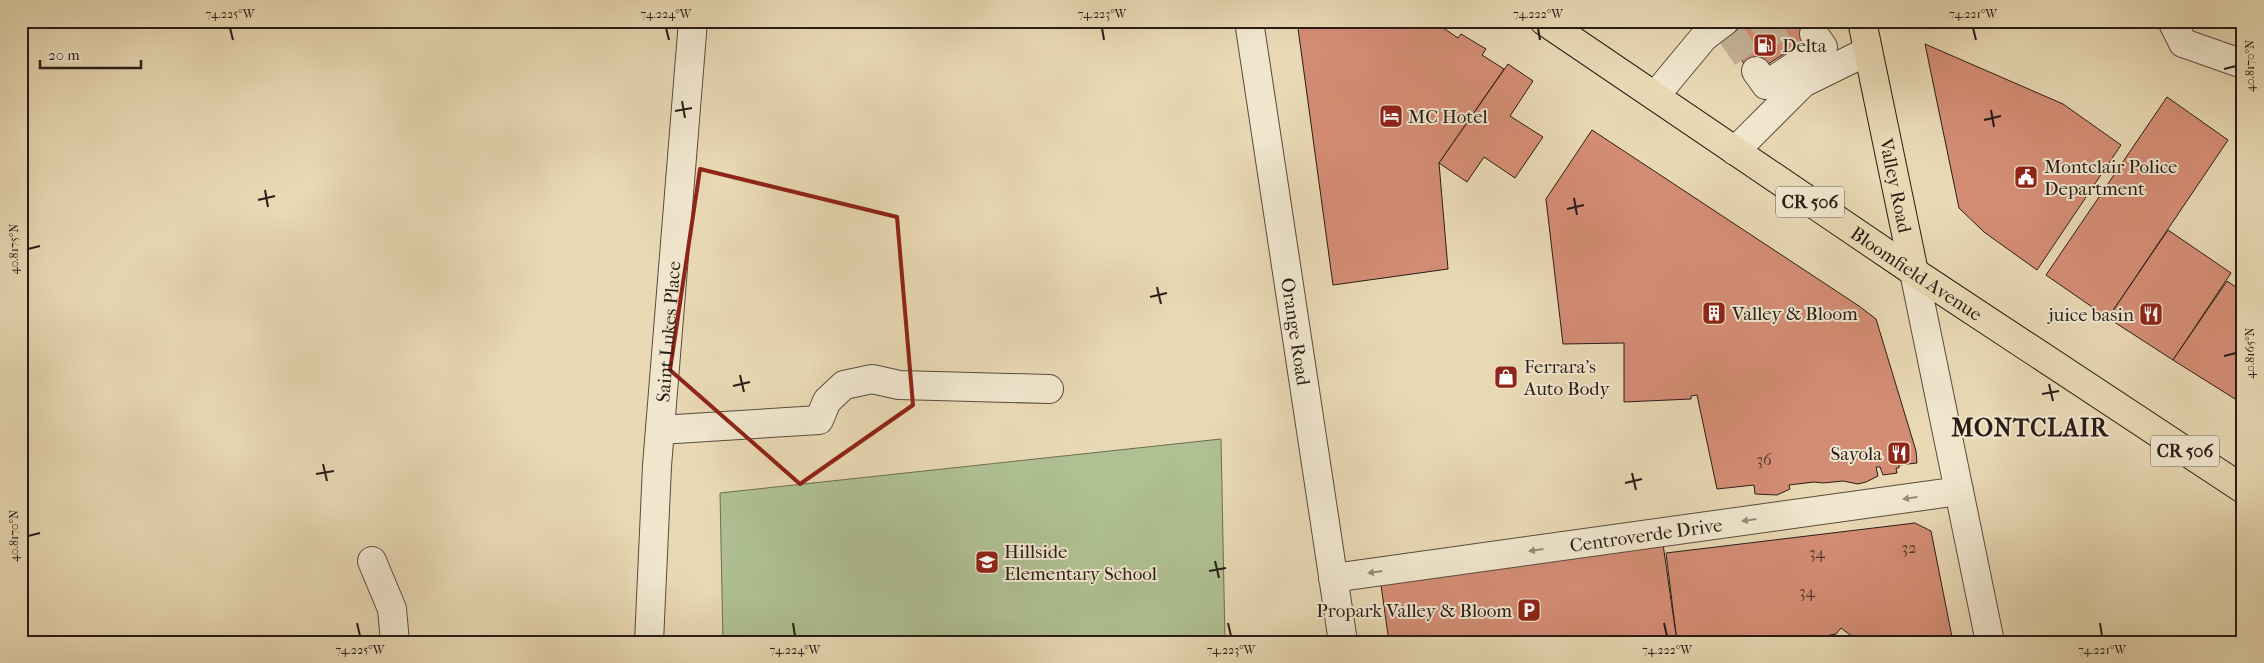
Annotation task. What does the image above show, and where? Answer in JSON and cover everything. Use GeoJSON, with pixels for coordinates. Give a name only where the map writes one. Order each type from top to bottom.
{"type":"FeatureCollection","features":[{"type":"Feature","properties":{"kind":"main road","name":"Bloomfield Avenue"},"geometry":{"type":"LineString","coordinates":[[1544,21],[1914,272],[2243,489]]}},
{"type":"Feature","properties":{"kind":"main road","name":"Valley Road"},"geometry":{"type":"LineString","coordinates":[[1862,21],[1914,272]]}},
{"type":"Feature","properties":{"kind":"street","name":"Saint Lukes Place"},"geometry":{"type":"LineString","coordinates":[[649,642],[660,430],[693,21]]}},
{"type":"Feature","properties":{"kind":"street","name":"Orange Road"},"geometry":{"type":"LineString","coordinates":[[1249,21],[1342,642]]}},
{"type":"Feature","properties":{"kind":"street"},"geometry":{"type":"LineString","coordinates":[[2172,21],[2183,43],[2243,64]]}},
{"type":"Feature","properties":{"kind":"street"},"geometry":{"type":"LineString","coordinates":[[1655,96],[1704,37],[1726,26]]}},
{"type":"Feature","properties":{"kind":"street"},"geometry":{"type":"LineString","coordinates":[[1756,71],[1766,86],[1823,47],[1814,34]]}},
{"type":"Feature","properties":{"kind":"street"},"geometry":{"type":"LineString","coordinates":[[1735,151],[1793,68],[1868,51]]}},
{"type":"Feature","properties":{"kind":"street","name":"Valley Road"},"geometry":{"type":"LineString","coordinates":[[1914,272],[1990,642]]}},
{"type":"Feature","properties":{"kind":"street"},"geometry":{"type":"LineString","coordinates":[[660,430],[819,420],[826,401],[844,385],[872,379],[899,385],[1049,389]]}},
{"type":"Feature","properties":{"kind":"street","name":"Centroverde Drive"},"geometry":{"type":"LineString","coordinates":[[1333,578],[1958,491]]}},
{"type":"Feature","properties":{"kind":"street"},"geometry":{"type":"LineString","coordinates":[[372,561],[392,609],[394,642]]}},
{"type":"Feature","properties":{"kind":"highlighted area"},"geometry":{"type":"Polygon","coordinates":[[[700,169],[897,217],[913,405],[800,484],[670,370],[700,169]]]}},
{"type":"Feature","properties":{"kind":"green space","name":"Hillside Elementary School"},"geometry":{"type":"Polygon","coordinates":[[[1221,439],[1225,642],[723,642],[720,493],[1221,439]]]}},
{"type":"Feature","properties":{"kind":"building","name":"MC Hotel"},"geometry":{"type":"Polygon","coordinates":[[[1297,21],[1433,21],[1458,38],[1461,34],[1486,49],[1482,55],[1504,69],[1439,163],[1448,269],[1333,285],[1297,21]]]}},
{"type":"Feature","properties":{"kind":"building","name":"Delta"},"geometry":{"type":"Polygon","coordinates":[[[1751,21],[1815,21],[1821,30],[1751,75],[1727,37],[1751,21]]]}},
{"type":"Feature","properties":{"kind":"building","name":"Montclair Police Department"},"geometry":{"type":"Polygon","coordinates":[[[1925,44],[2063,104],[2121,145],[2037,270],[1984,232],[1959,208],[1925,44]]]}},
{"type":"Feature","properties":{"kind":"building"},"geometry":{"type":"Polygon","coordinates":[[[1508,64],[1533,81],[1510,116],[1543,137],[1515,178],[1484,157],[1467,182],[1439,163],[1508,64]]]}},
{"type":"Feature","properties":{"kind":"building"},"geometry":{"type":"Polygon","coordinates":[[[2167,97],[2228,140],[2108,318],[2046,275],[2167,97]]]}},
{"type":"Feature","properties":{"kind":"building","name":"Valley & Bloom"},"geometry":{"type":"Polygon","coordinates":[[[1592,130],[1876,319],[1916,451],[1917,463],[1899,465],[1899,468],[1896,468],[1897,473],[1883,475],[1880,467],[1876,467],[1878,476],[1858,484],[1843,481],[1789,485],[1790,489],[1777,495],[1755,494],[1754,485],[1717,489],[1697,395],[1691,396],[1691,399],[1624,402],[1624,343],[1563,344],[1546,199],[1592,130]]]}},
{"type":"Feature","properties":{"kind":"building"},"geometry":{"type":"Polygon","coordinates":[[[2168,230],[2231,273],[2173,360],[2108,318],[2168,230]]]}},
{"type":"Feature","properties":{"kind":"building"},"geometry":{"type":"Polygon","coordinates":[[[2227,281],[2243,292],[2243,404],[2173,360],[2227,281]]]}},
{"type":"Feature","properties":{"kind":"building"},"geometry":{"type":"Polygon","coordinates":[[[1915,523],[1931,531],[1953,642],[1855,642],[1854,638],[1841,628],[1836,634],[1825,636],[1825,642],[1677,642],[1666,553],[1915,523]]]}},
{"type":"Feature","properties":{"kind":"building","name":"Propark Valley & Bloom"},"geometry":{"type":"Polygon","coordinates":[[[1662,537],[1677,642],[1389,642],[1380,578],[1662,537]]]}},
{"type":"Feature","properties":{"kind":"tunnel"},"geometry":{"type":"LineString","coordinates":[[1763,21],[1784,53]]}},
{"type":"Feature","properties":{"kind":"tunnel"},"geometry":{"type":"LineString","coordinates":[[1731,34],[1756,71]]}},
{"type":"Feature","properties":{"kind":"place","name":"Delta"},"geometry":{"type":"Point","coordinates":[1765,45]}},
{"type":"Feature","properties":{"kind":"place","name":"MC Hotel"},"geometry":{"type":"Point","coordinates":[1391,116]}},
{"type":"Feature","properties":{"kind":"place","name":"Montclair Police Department"},"geometry":{"type":"Point","coordinates":[2026,177]}},
{"type":"Feature","properties":{"kind":"place","name":"Valley & Bloom"},"geometry":{"type":"Point","coordinates":[1714,313]}},
{"type":"Feature","properties":{"kind":"place","name":"juice basin"},"geometry":{"type":"Point","coordinates":[2151,314]}},
{"type":"Feature","properties":{"kind":"place","name":"Ferrara's Auto Body"},"geometry":{"type":"Point","coordinates":[1506,377]}},
{"type":"Feature","properties":{"kind":"place","name":"Sayola"},"geometry":{"type":"Point","coordinates":[1899,453]}},
{"type":"Feature","properties":{"kind":"place","name":"Hillside Elementary School"},"geometry":{"type":"Point","coordinates":[987,562]}},
{"type":"Feature","properties":{"kind":"place","name":"Propark Valley & Bloom"},"geometry":{"type":"Point","coordinates":[1529,610]}},
{"type":"Feature","properties":{"kind":"district","name":"MONTCLAIR"},"geometry":{"type":"Point","coordinates":[2030,428]}}]}
